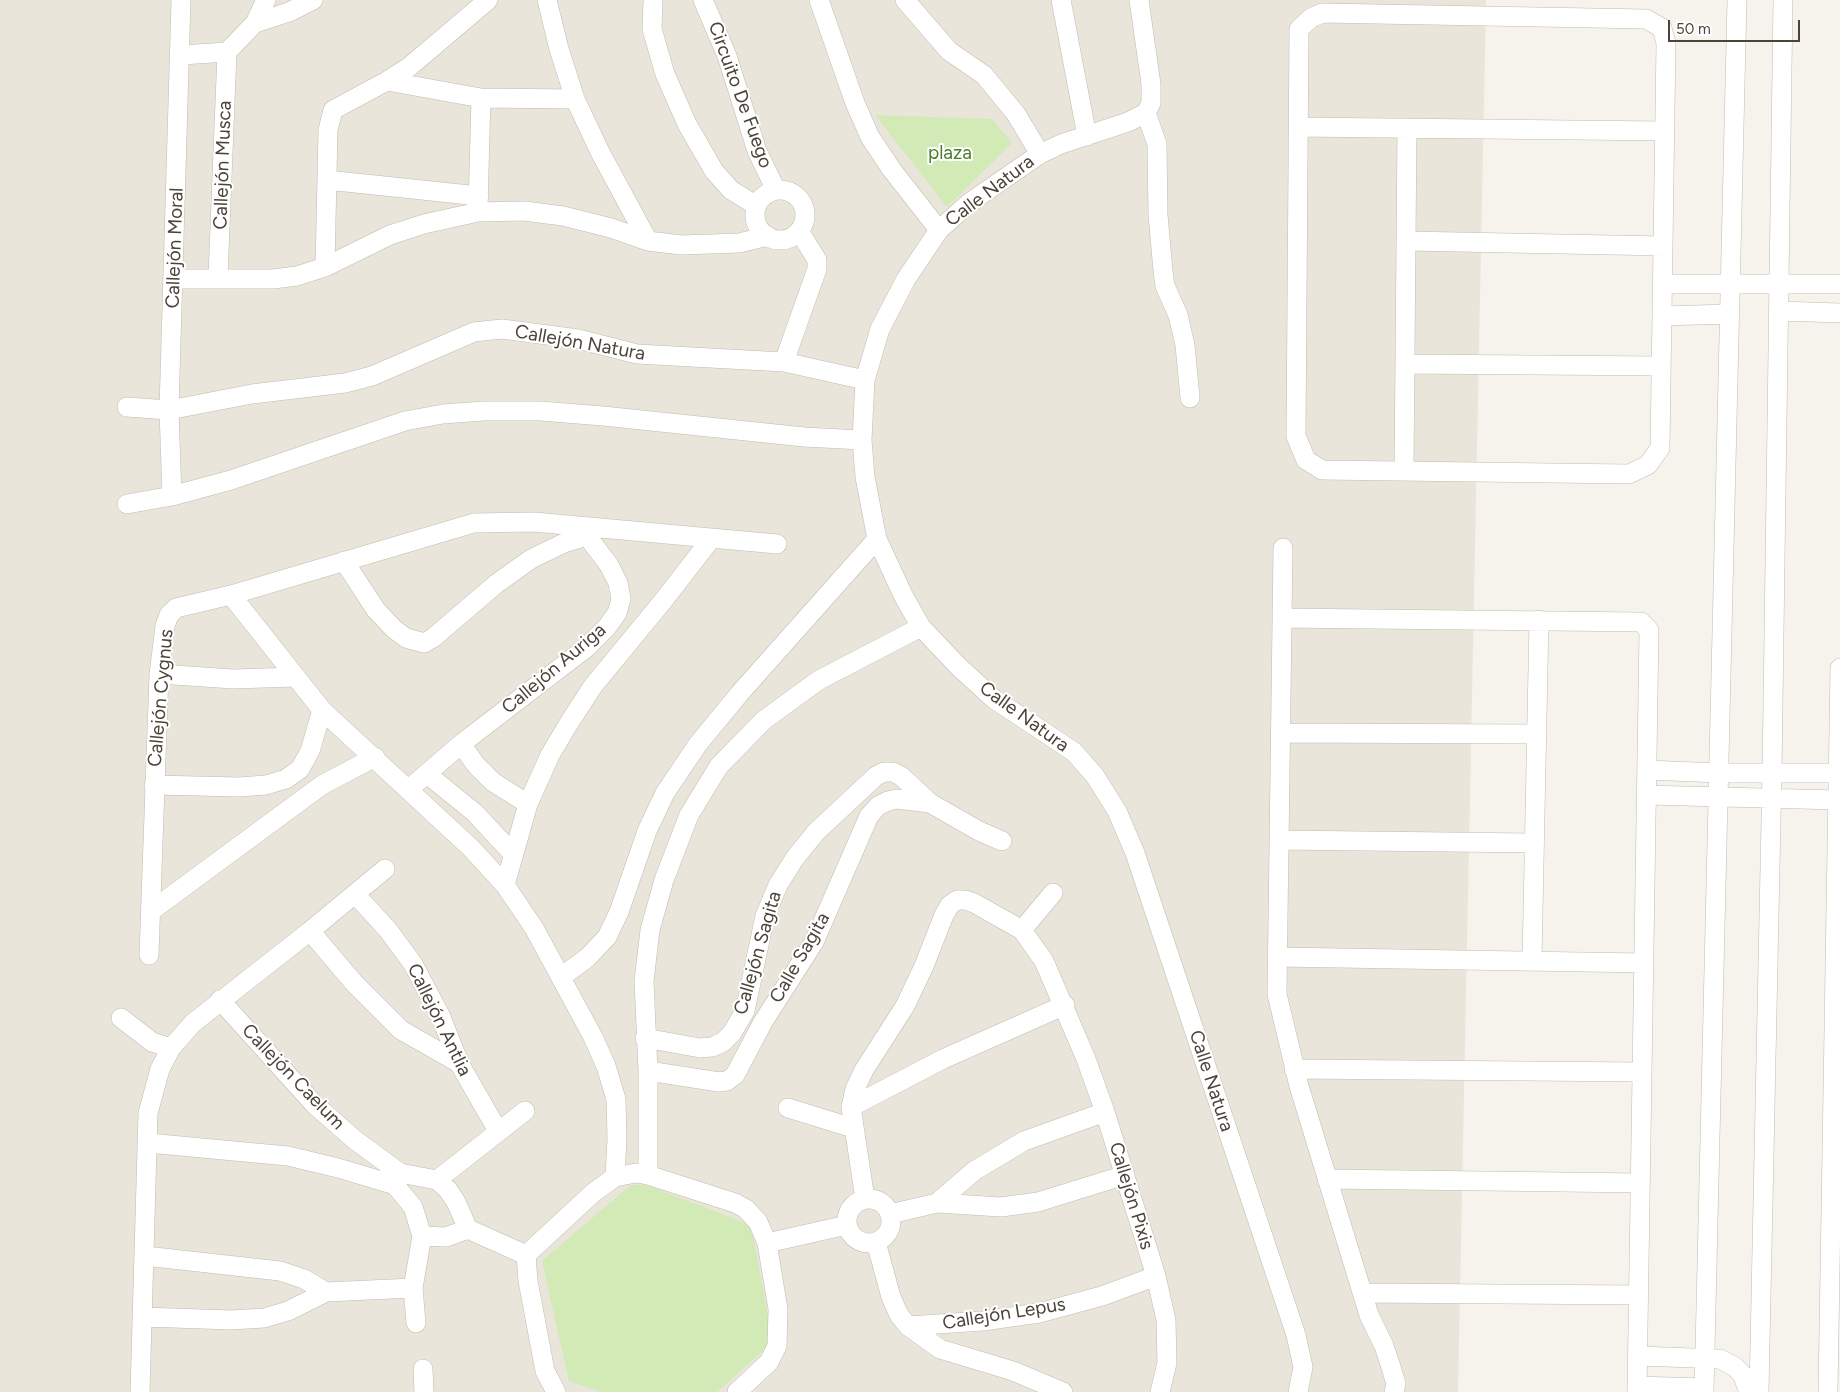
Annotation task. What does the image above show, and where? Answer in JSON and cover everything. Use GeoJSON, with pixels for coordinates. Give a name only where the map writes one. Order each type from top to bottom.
{"type":"FeatureCollection","features":[{"type":"Feature","properties":{"kind":"street","name":"Callejón Moral"},"geometry":{"type":"LineString","coordinates":[[172,496],[169,410],[175,278],[181,0]]}},
{"type":"Feature","properties":{"kind":"street"},"geometry":{"type":"LineString","coordinates":[[180,55],[227,52],[255,23],[266,0]]}},
{"type":"Feature","properties":{"kind":"street"},"geometry":{"type":"LineString","coordinates":[[255,23],[289,12],[313,0]]}},
{"type":"Feature","properties":{"kind":"street"},"geometry":{"type":"LineString","coordinates":[[325,267],[328,130],[333,110],[387,81],[452,33],[488,0]]}},
{"type":"Feature","properties":{"kind":"street"},"geometry":{"type":"LineString","coordinates":[[547,0],[559,49],[576,99],[600,152],[648,241]]}},
{"type":"Feature","properties":{"kind":"street"},"geometry":{"type":"LineString","coordinates":[[653,0],[652,29],[665,74],[687,124],[714,172],[731,190],[757,206]]}},
{"type":"Feature","properties":{"kind":"street","name":"Circuito De Fuego"},"geometry":{"type":"LineString","coordinates":[[703,0],[727,56],[757,150],[776,190]]}},
{"type":"Feature","properties":{"kind":"street"},"geometry":{"type":"LineString","coordinates":[[819,0],[855,103],[870,137],[892,170],[939,230]]}},
{"type":"Feature","properties":{"kind":"street"},"geometry":{"type":"LineString","coordinates":[[905,0],[949,51],[984,75],[1016,114],[1040,154]]}},
{"type":"Feature","properties":{"kind":"street"},"geometry":{"type":"LineString","coordinates":[[1061,0],[1087,136]]}},
{"type":"Feature","properties":{"kind":"street"},"geometry":{"type":"LineString","coordinates":[[1138,0],[1151,84],[1151,103],[1146,113],[1157,144],[1158,215],[1165,286],[1178,314],[1185,345],[1190,398]]}},
{"type":"Feature","properties":{"kind":"street"},"geometry":{"type":"LineString","coordinates":[[1282,618],[1641,622],[1649,630],[1637,1389],[1704,1390],[1737,0]]}},
{"type":"Feature","properties":{"kind":"street"},"geometry":{"type":"LineString","coordinates":[[1759,1392],[1772,773],[1783,0]]}},
{"type":"Feature","properties":{"kind":"street"},"geometry":{"type":"LineString","coordinates":[[1322,13],[1646,19],[1662,28],[1666,43],[1665,131],[1660,448],[1648,465],[1629,474],[1322,470],[1306,460],[1296,436],[1299,29],[1311,18],[1322,13]]}},
{"type":"Feature","properties":{"kind":"street","name":"Callejón Musca"},"geometry":{"type":"LineString","coordinates":[[218,277],[227,52]]}},
{"type":"Feature","properties":{"kind":"street"},"geometry":{"type":"LineString","coordinates":[[387,81],[481,98],[576,99]]}},
{"type":"Feature","properties":{"kind":"street"},"geometry":{"type":"LineString","coordinates":[[479,204],[481,98]]}},
{"type":"Feature","properties":{"kind":"street","name":"Calle Natura"},"geometry":{"type":"LineString","coordinates":[[1146,113],[1128,122],[1040,154],[969,203],[939,230],[906,279],[880,329],[864,380],[862,440],[871,515],[878,539],[904,597],[921,627],[959,667],[994,699],[1074,752],[1095,776],[1117,811],[1135,853],[1296,1335],[1302,1367],[1298,1392]]}},
{"type":"Feature","properties":{"kind":"street"},"geometry":{"type":"LineString","coordinates":[[1298,127],[1665,131]]}},
{"type":"Feature","properties":{"kind":"street"},"geometry":{"type":"LineString","coordinates":[[1404,471],[1407,128]]}},
{"type":"Feature","properties":{"kind":"street"},"geometry":{"type":"LineString","coordinates":[[327,180],[563,216],[611,228],[648,241],[682,245],[739,243],[768,236],[785,239],[799,231],[805,215],[800,199],[785,190],[776,190],[761,198],[757,206],[757,223],[768,236]]}},
{"type":"Feature","properties":{"kind":"street"},"geometry":{"type":"LineString","coordinates":[[175,278],[273,279],[297,276],[325,267],[390,236],[479,204]]}},
{"type":"Feature","properties":{"kind":"street"},"geometry":{"type":"LineString","coordinates":[[784,362],[817,268],[818,260],[799,231]]}},
{"type":"Feature","properties":{"kind":"street"},"geometry":{"type":"LineString","coordinates":[[1407,241],[1663,246]]}},
{"type":"Feature","properties":{"kind":"street"},"geometry":{"type":"LineString","coordinates":[[1663,284],[1840,284]]}},
{"type":"Feature","properties":{"kind":"street"},"geometry":{"type":"LineString","coordinates":[[1778,311],[1840,313]]}},
{"type":"Feature","properties":{"kind":"street"},"geometry":{"type":"LineString","coordinates":[[1662,316],[1730,314]]}},
{"type":"Feature","properties":{"kind":"street","name":"Callejón Natura"},"geometry":{"type":"LineString","coordinates":[[127,407],[169,410],[252,394],[345,383],[372,376],[474,332],[502,329],[578,339],[637,354],[784,362],[864,380]]}},
{"type":"Feature","properties":{"kind":"street"},"geometry":{"type":"LineString","coordinates":[[1406,364],[1661,366]]}},
{"type":"Feature","properties":{"kind":"street"},"geometry":{"type":"LineString","coordinates":[[127,504],[172,496],[231,480],[405,421],[442,414],[541,411],[804,437],[862,440]]}},
{"type":"Feature","properties":{"kind":"street"},"geometry":{"type":"LineString","coordinates":[[616,1177],[618,1139],[613,1091],[606,1066],[593,1037],[534,928],[505,885],[472,848],[410,788],[322,710],[231,595],[474,523],[534,522],[584,531],[777,544]]}},
{"type":"Feature","properties":{"kind":"street"},"geometry":{"type":"LineString","coordinates":[[344,561],[376,610],[394,629],[406,638],[424,643],[433,638],[496,584],[531,560],[584,531]]}},
{"type":"Feature","properties":{"kind":"street","name":"Callejón Auriga"},"geometry":{"type":"LineString","coordinates":[[410,788],[462,744],[586,648],[607,627],[617,613],[621,599],[618,583],[609,565],[584,531]]}},
{"type":"Feature","properties":{"kind":"street","name":"Callejón Auriga"},"geometry":{"type":"LineString","coordinates":[[505,885],[528,804],[550,755],[593,686],[711,539]]}},
{"type":"Feature","properties":{"kind":"street"},"geometry":{"type":"LineString","coordinates":[[561,977],[587,958],[606,936],[619,912],[647,831],[665,793],[698,744],[740,693],[878,539]]}},
{"type":"Feature","properties":{"kind":"street"},"geometry":{"type":"LineString","coordinates":[[1283,548],[1277,994],[1294,1069],[1363,1294],[1391,1367],[1396,1384],[1394,1392]]}},
{"type":"Feature","properties":{"kind":"street","name":"Callejón Cygnus"},"geometry":{"type":"LineString","coordinates":[[150,911],[159,674],[165,626],[169,615],[176,608],[188,603],[231,595]]}},
{"type":"Feature","properties":{"kind":"street"},"geometry":{"type":"LineString","coordinates":[[1532,961],[1539,620]]}},
{"type":"Feature","properties":{"kind":"street"},"geometry":{"type":"LineString","coordinates":[[648,1175],[648,1071],[645,1038],[644,981],[650,930],[664,880],[689,815],[719,766],[764,720],[819,680],[921,627]]}},
{"type":"Feature","properties":{"kind":"street"},"geometry":{"type":"LineString","coordinates":[[1828,1392],[1835,1299],[1840,668]]}},
{"type":"Feature","properties":{"kind":"street"},"geometry":{"type":"LineString","coordinates":[[159,674],[233,679],[296,677]]}},
{"type":"Feature","properties":{"kind":"street","name":"Callejón Cygnus"},"geometry":{"type":"LineString","coordinates":[[154,785],[239,787],[266,785],[286,779],[300,769],[310,751],[322,710]]}},
{"type":"Feature","properties":{"kind":"street"},"geometry":{"type":"LineString","coordinates":[[1281,733],[1537,734]]}},
{"type":"Feature","properties":{"kind":"street"},"geometry":{"type":"LineString","coordinates":[[462,744],[476,765],[493,782],[528,804]]}},
{"type":"Feature","properties":{"kind":"street"},"geometry":{"type":"LineString","coordinates":[[149,955],[150,911],[322,785],[375,757]]}},
{"type":"Feature","properties":{"kind":"street"},"geometry":{"type":"LineString","coordinates":[[1647,770],[1719,773],[1838,773]]}},
{"type":"Feature","properties":{"kind":"street","name":"Callejón Sagita"},"geometry":{"type":"LineString","coordinates":[[645,1038],[686,1046],[712,1046],[723,1042],[732,1033],[745,1011],[765,916],[778,885],[795,858],[811,838],[865,785],[884,772],[893,772],[901,776],[930,803],[972,828],[1002,841]]}},
{"type":"Feature","properties":{"kind":"street"},"geometry":{"type":"LineString","coordinates":[[427,774],[475,813],[513,854]]}},
{"type":"Feature","properties":{"kind":"street"},"geometry":{"type":"LineString","coordinates":[[1647,796],[1838,800]]}},
{"type":"Feature","properties":{"kind":"street","name":"Calle Sagita"},"geometry":{"type":"LineString","coordinates":[[648,1071],[703,1081],[727,1081],[735,1075],[742,1065],[763,1022],[814,942],[869,816],[878,806],[897,799],[930,803]]}},
{"type":"Feature","properties":{"kind":"street"},"geometry":{"type":"LineString","coordinates":[[846,804],[869,816]]}},
{"type":"Feature","properties":{"kind":"street"},"geometry":{"type":"LineString","coordinates":[[1279,840],[1534,843]]}},
{"type":"Feature","properties":{"kind":"street"},"geometry":{"type":"LineString","coordinates":[[141,1383],[148,1113],[152,1092],[170,1048],[193,1023],[220,1000],[310,931],[385,869]]}},
{"type":"Feature","properties":{"kind":"street"},"geometry":{"type":"LineString","coordinates":[[1022,930],[1053,893]]}},
{"type":"Feature","properties":{"kind":"street","name":"Callejón Antlia"},"geometry":{"type":"LineString","coordinates":[[355,894],[388,930],[413,964],[441,1017],[459,1063],[498,1131]]}},
{"type":"Feature","properties":{"kind":"street","name":"Callejón Pixis"},"geometry":{"type":"LineString","coordinates":[[865,1199],[850,1107],[855,1089],[864,1070],[905,1006],[950,905],[957,900],[974,903],[1022,930],[1044,962],[1065,1005],[1105,1112],[1156,1276],[1166,1320],[1167,1363],[1160,1392]]}},
{"type":"Feature","properties":{"kind":"street"},"geometry":{"type":"LineString","coordinates":[[310,931],[354,983],[401,1030],[459,1063]]}},
{"type":"Feature","properties":{"kind":"street"},"geometry":{"type":"LineString","coordinates":[[1278,957],[1644,963]]}},
{"type":"Feature","properties":{"kind":"street","name":"Callejón Caelum"},"geometry":{"type":"LineString","coordinates":[[220,1000],[314,1104],[398,1179],[413,1207],[422,1236]]}},
{"type":"Feature","properties":{"kind":"street"},"geometry":{"type":"LineString","coordinates":[[850,1107],[943,1059],[1065,1005]]}},
{"type":"Feature","properties":{"kind":"street"},"geometry":{"type":"LineString","coordinates":[[745,1011],[763,1022]]}},
{"type":"Feature","properties":{"kind":"street"},"geometry":{"type":"LineString","coordinates":[[121,1018],[152,1042],[170,1048]]}},
{"type":"Feature","properties":{"kind":"street"},"geometry":{"type":"LineString","coordinates":[[1294,1069],[1642,1072]]}},
{"type":"Feature","properties":{"kind":"street"},"geometry":{"type":"LineString","coordinates":[[788,1108],[853,1128]]}},
{"type":"Feature","properties":{"kind":"street"},"geometry":{"type":"LineString","coordinates":[[525,1111],[437,1180],[448,1190],[456,1202],[468,1229],[526,1255]]}},
{"type":"Feature","properties":{"kind":"street"},"geometry":{"type":"LineString","coordinates":[[937,1203],[974,1171],[1024,1141],[1105,1112]]}},
{"type":"Feature","properties":{"kind":"street","name":"Callejón Caelum"},"geometry":{"type":"LineString","coordinates":[[148,1143],[288,1156],[338,1168],[398,1179],[437,1180]]}},
{"type":"Feature","properties":{"kind":"street"},"geometry":{"type":"LineString","coordinates":[[526,1255],[593,1193],[616,1177],[628,1174],[648,1175],[735,1203],[746,1209],[758,1222],[767,1243],[778,1309],[776,1346],[769,1362],[737,1392]]}},
{"type":"Feature","properties":{"kind":"street"},"geometry":{"type":"LineString","coordinates":[[890,1214],[937,1203],[1001,1207],[1038,1202],[1125,1175]]}},
{"type":"Feature","properties":{"kind":"street"},"geometry":{"type":"LineString","coordinates":[[1327,1179],[1640,1183]]}},
{"type":"Feature","properties":{"kind":"street"},"geometry":{"type":"LineString","coordinates":[[865,1199],[881,1202],[890,1214],[890,1228],[882,1239],[867,1243],[858,1240],[851,1234],[848,1225],[851,1208],[865,1199]]}},
{"type":"Feature","properties":{"kind":"street"},"geometry":{"type":"LineString","coordinates":[[767,1243],[848,1225]]}},
{"type":"Feature","properties":{"kind":"street"},"geometry":{"type":"LineString","coordinates":[[416,1323],[413,1288],[422,1236],[446,1237],[468,1229]]}},
{"type":"Feature","properties":{"kind":"street","name":"Callejón Lepus"},"geometry":{"type":"LineString","coordinates":[[876,1242],[891,1297],[899,1315],[908,1326],[940,1349],[1013,1371],[1062,1392]]}},
{"type":"Feature","properties":{"kind":"street"},"geometry":{"type":"LineString","coordinates":[[526,1255],[545,1371],[556,1392]]}},
{"type":"Feature","properties":{"kind":"street"},"geometry":{"type":"LineString","coordinates":[[145,1256],[280,1271],[304,1279],[326,1292]]}},
{"type":"Feature","properties":{"kind":"street","name":"Callejón Lepus"},"geometry":{"type":"LineString","coordinates":[[908,1326],[982,1321],[1040,1313],[1102,1296],[1156,1276]]}},
{"type":"Feature","properties":{"kind":"street"},"geometry":{"type":"LineString","coordinates":[[143,1317],[231,1320],[264,1318],[288,1311],[326,1292],[413,1288]]}},
{"type":"Feature","properties":{"kind":"street"},"geometry":{"type":"LineString","coordinates":[[1363,1294],[1639,1296]]}},
{"type":"Feature","properties":{"kind":"street"},"geometry":{"type":"LineString","coordinates":[[1638,1356],[1720,1359],[1742,1374],[1749,1392]]}},
{"type":"Feature","properties":{"kind":"street"},"geometry":{"type":"LineString","coordinates":[[423,1369],[424,1392]]}},
{"type":"Feature","properties":{"kind":"shaded area"},"geometry":{"type":"Polygon","coordinates":[[[0,0],[1486,0],[1458,1392],[0,1392],[0,0]]]}},
{"type":"Feature","properties":{"kind":"green space","name":"plaza"},"geometry":{"type":"Polygon","coordinates":[[[875,115],[992,119],[1012,143],[947,207],[875,115]]]}},
{"type":"Feature","properties":{"kind":"green space"},"geometry":{"type":"Polygon","coordinates":[[[631,1185],[646,1185],[751,1225],[773,1342],[717,1392],[601,1392],[569,1381],[542,1261],[631,1185]]]}}]}
